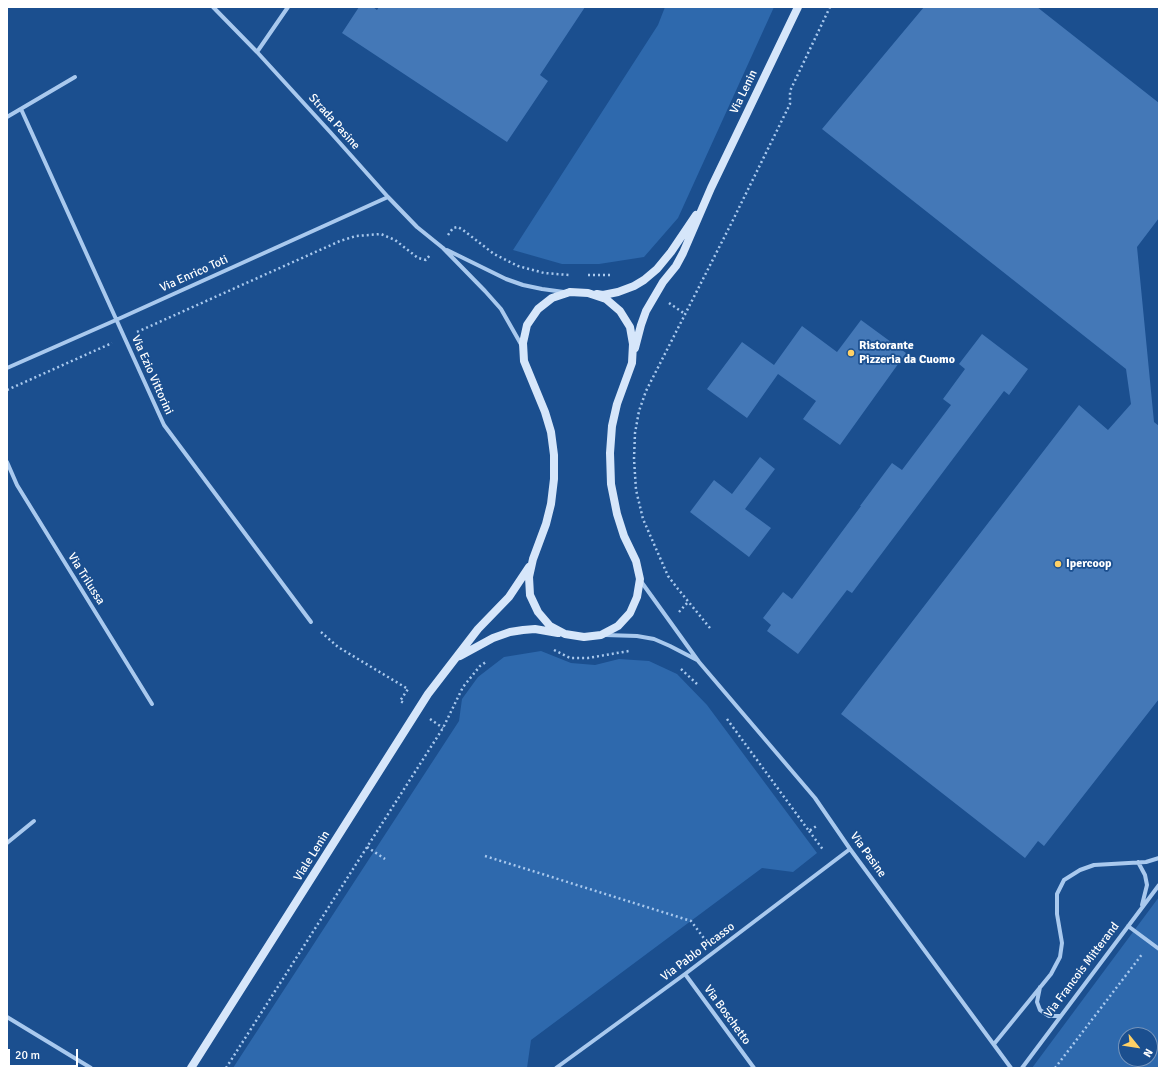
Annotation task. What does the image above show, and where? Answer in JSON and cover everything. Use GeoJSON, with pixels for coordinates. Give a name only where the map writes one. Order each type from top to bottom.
{"type":"FeatureCollection","features":[{"type":"Feature","properties":{"kind":"main road","name":"Via Lenin"},"geometry":{"type":"LineString","coordinates":[[632,363],[646,311],[663,282],[684,253],[712,188],[798,7]]}},
{"type":"Feature","properties":{"kind":"main road","name":"Via Lenin"},"geometry":{"type":"LineString","coordinates":[[570,292],[603,295],[618,292],[634,286],[644,280],[657,269],[671,252],[712,188]]}},
{"type":"Feature","properties":{"kind":"main road"},"geometry":{"type":"LineString","coordinates":[[566,634],[550,626],[538,612],[530,595],[529,577],[546,524],[550,504],[554,479],[554,455],[551,432],[545,412],[524,361],[523,342],[527,325],[538,309],[552,298],[570,292]]}},
{"type":"Feature","properties":{"kind":"main road"},"geometry":{"type":"LineString","coordinates":[[456,658],[493,638],[510,632],[535,629],[584,637],[601,635],[618,626],[630,613],[637,597],[640,579],[636,561],[624,536],[617,514],[611,484],[610,453],[612,426],[616,404],[632,363],[634,344],[630,327],[620,311],[606,299],[588,293]]}},
{"type":"Feature","properties":{"kind":"main road","name":"Viale Lenin"},"geometry":{"type":"LineString","coordinates":[[191,1068],[432,689],[478,628],[509,597],[534,559]]}},
{"type":"Feature","properties":{"kind":"street","name":"Strada Pasine"},"geometry":{"type":"LineString","coordinates":[[213,7],[257,52],[388,197],[417,227],[441,246]]}},
{"type":"Feature","properties":{"kind":"street"},"geometry":{"type":"LineString","coordinates":[[257,52],[288,7]]}},
{"type":"Feature","properties":{"kind":"street"},"geometry":{"type":"LineString","coordinates":[[7,117],[75,77]]}},
{"type":"Feature","properties":{"kind":"street","name":"Via Ezio Vittorini"},"geometry":{"type":"LineString","coordinates":[[21,109],[164,426],[311,622]]}},
{"type":"Feature","properties":{"kind":"street","name":"Via Enrico Toti"},"geometry":{"type":"LineString","coordinates":[[7,368],[388,197]]}},
{"type":"Feature","properties":{"kind":"street"},"geometry":{"type":"LineString","coordinates":[[441,246],[485,269],[517,283],[542,289],[570,292]]}},
{"type":"Feature","properties":{"kind":"street"},"geometry":{"type":"LineString","coordinates":[[441,246],[501,309],[523,348]]}},
{"type":"Feature","properties":{"kind":"street","name":"Via Trilussa"},"geometry":{"type":"LineString","coordinates":[[7,462],[17,485],[152,704]]}},
{"type":"Feature","properties":{"kind":"street","name":"Via Pasine"},"geometry":{"type":"LineString","coordinates":[[640,579],[699,662],[815,798],[850,849],[1011,1068]]}},
{"type":"Feature","properties":{"kind":"street"},"geometry":{"type":"LineString","coordinates":[[601,635],[637,636],[654,639],[699,662]]}},
{"type":"Feature","properties":{"kind":"street"},"geometry":{"type":"LineString","coordinates":[[7,843],[34,821]]}},
{"type":"Feature","properties":{"kind":"street","name":"Via Pablo Picasso"},"geometry":{"type":"LineString","coordinates":[[556,1068],[685,974],[850,849]]}},
{"type":"Feature","properties":{"kind":"street","name":"Via Francois Mitterand"},"geometry":{"type":"LineString","coordinates":[[994,1044],[1051,974],[1060,957],[1062,944],[1057,914],[1058,894],[1064,880],[1080,870],[1094,865],[1146,862],[1159,858]]}},
{"type":"Feature","properties":{"kind":"street"},"geometry":{"type":"LineString","coordinates":[[1138,862],[1145,875],[1147,885],[1142,907]]}},
{"type":"Feature","properties":{"kind":"street","name":"Via Francois Mitterand"},"geometry":{"type":"LineString","coordinates":[[1022,1068],[1159,885]]}},
{"type":"Feature","properties":{"kind":"street"},"geometry":{"type":"LineString","coordinates":[[1128,926],[1159,949]]}},
{"type":"Feature","properties":{"kind":"street","name":"Via Boschetto"},"geometry":{"type":"LineString","coordinates":[[685,974],[754,1068]]}},
{"type":"Feature","properties":{"kind":"street"},"geometry":{"type":"LineString","coordinates":[[1040,986],[1037,1002],[1040,1010],[1049,1016],[1061,1016]]}},
{"type":"Feature","properties":{"kind":"street"},"geometry":{"type":"LineString","coordinates":[[7,1017],[90,1068]]}},
{"type":"Feature","properties":{"kind":"path"},"geometry":{"type":"LineString","coordinates":[[710,628],[668,576],[644,519],[636,490],[634,459],[635,433],[639,411],[646,391],[790,104],[790,91],[830,7]]}},
{"type":"Feature","properties":{"kind":"path"},"geometry":{"type":"LineString","coordinates":[[7,390],[340,241],[356,236],[381,234],[395,240],[418,258],[426,260],[441,246],[454,228],[458,227],[494,254],[518,266],[544,273],[572,275]]}},
{"type":"Feature","properties":{"kind":"path"},"geometry":{"type":"LineString","coordinates":[[586,275],[616,275]]}},
{"type":"Feature","properties":{"kind":"path"},"geometry":{"type":"LineString","coordinates":[[656,293],[685,314]]}},
{"type":"Feature","properties":{"kind":"path"},"geometry":{"type":"LineString","coordinates":[[311,622],[338,647],[408,689],[400,701],[443,728]]}},
{"type":"Feature","properties":{"kind":"path"},"geometry":{"type":"LineString","coordinates":[[552,649],[570,658],[588,658],[632,650]]}},
{"type":"Feature","properties":{"kind":"path"},"geometry":{"type":"LineString","coordinates":[[226,1068],[443,728],[463,688],[480,666],[491,659]]}},
{"type":"Feature","properties":{"kind":"path"},"geometry":{"type":"LineString","coordinates":[[676,664],[698,685]]}},
{"type":"Feature","properties":{"kind":"path"},"geometry":{"type":"LineString","coordinates":[[726,719],[833,862]]}},
{"type":"Feature","properties":{"kind":"path"},"geometry":{"type":"LineString","coordinates":[[809,831],[828,817]]}},
{"type":"Feature","properties":{"kind":"path"},"geometry":{"type":"LineString","coordinates":[[367,847],[385,859]]}},
{"type":"Feature","properties":{"kind":"path"},"geometry":{"type":"LineString","coordinates":[[485,856],[691,921],[714,952]]}},
{"type":"Feature","properties":{"kind":"path"},"geometry":{"type":"LineString","coordinates":[[1055,1068],[1151,943]]}},
{"type":"Feature","properties":{"kind":"shaded area"},"geometry":{"type":"Polygon","coordinates":[[[665,7],[774,7],[678,218],[644,257],[599,264],[562,264],[513,250],[658,25],[665,7]]]}},
{"type":"Feature","properties":{"kind":"shaded area"},"geometry":{"type":"Polygon","coordinates":[[[541,651],[571,663],[595,665],[619,659],[649,661],[677,674],[707,705],[817,853],[793,872],[762,868],[531,1040],[527,1068],[233,1068],[459,721],[462,699],[478,677],[504,657],[541,651]]]}},
{"type":"Feature","properties":{"kind":"shaded area"},"geometry":{"type":"Polygon","coordinates":[[[1159,897],[1159,1068],[1032,1068],[1159,897]]]}},
{"type":"Feature","properties":{"kind":"building"},"geometry":{"type":"Polygon","coordinates":[[[359,7],[373,7],[377,10],[379,7],[585,7],[540,75],[548,81],[507,142],[342,33],[359,7]]]}},
{"type":"Feature","properties":{"kind":"building","name":"Ipercoop"},"geometry":{"type":"Polygon","coordinates":[[[924,7],[1037,7],[1159,103],[1159,218],[1137,247],[1154,422],[1159,426],[1159,699],[1044,846],[1038,841],[1025,858],[841,714],[1079,405],[1108,430],[1131,404],[1126,369],[822,129],[924,7]]]}},
{"type":"Feature","properties":{"kind":"building"},"geometry":{"type":"Polygon","coordinates":[[[861,320],[906,353],[840,445],[803,419],[816,401],[778,374],[747,418],[707,389],[742,342],[774,365],[802,326],[837,352],[861,320]]]}},
{"type":"Feature","properties":{"kind":"building"},"geometry":{"type":"Polygon","coordinates":[[[982,334],[1028,369],[1009,395],[1004,391],[852,593],[847,590],[798,654],[767,631],[771,625],[763,618],[783,592],[792,599],[892,463],[902,470],[951,405],[943,399],[965,369],[959,364],[982,334]]]}},
{"type":"Feature","properties":{"kind":"building"},"geometry":{"type":"Polygon","coordinates":[[[760,457],[775,469],[745,509],[771,528],[749,557],[690,512],[714,480],[732,494],[760,457]]]}},
{"type":"Feature","properties":{"kind":"place","name":"Ristorante Pizzeria da Cuomo"},"geometry":{"type":"Point","coordinates":[851,353]}},
{"type":"Feature","properties":{"kind":"place","name":"Ipercoop"},"geometry":{"type":"Point","coordinates":[1058,564]}}]}
